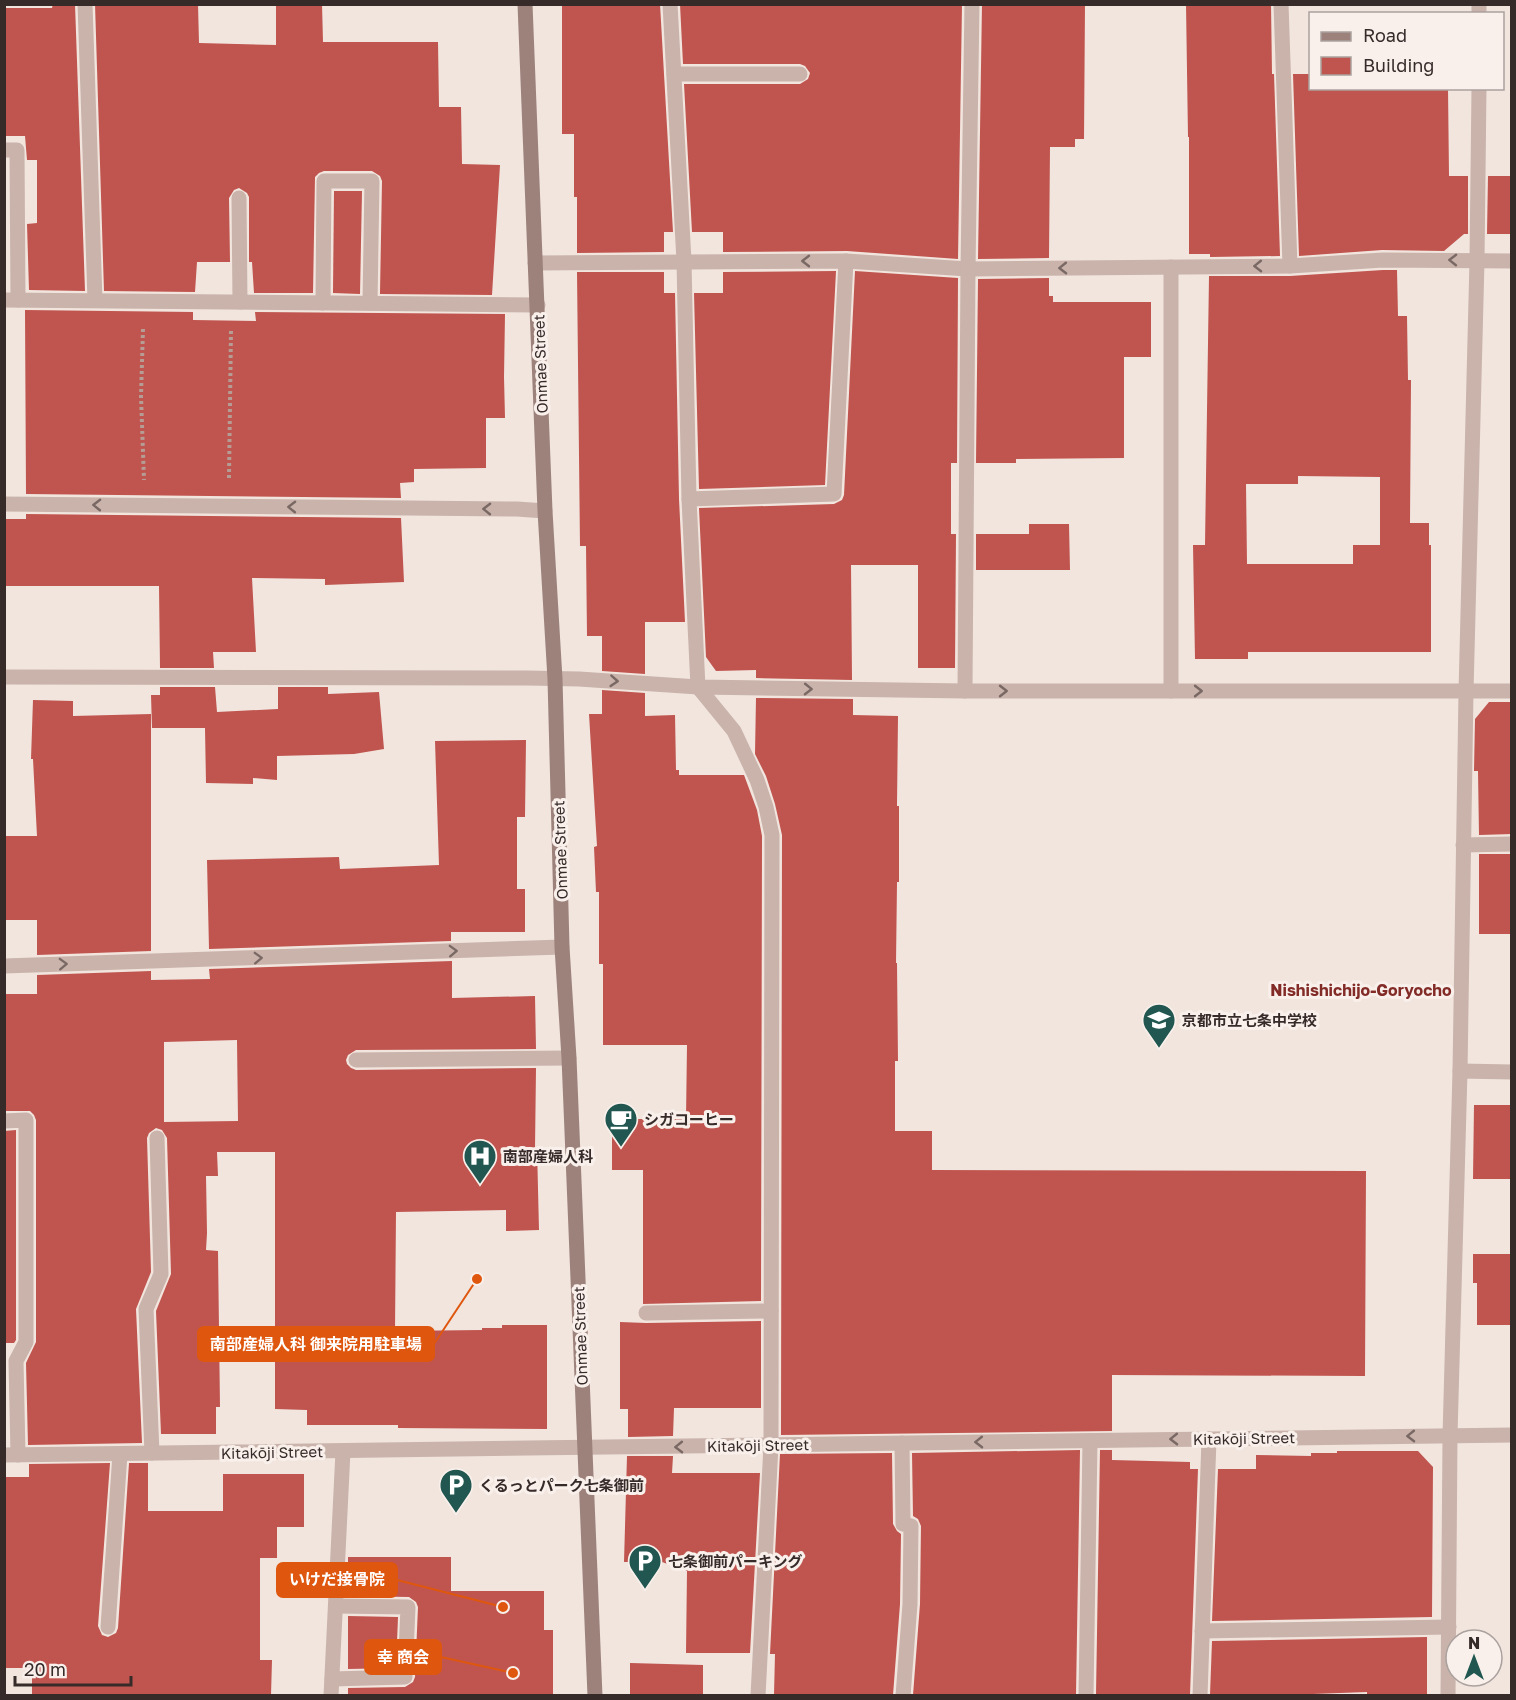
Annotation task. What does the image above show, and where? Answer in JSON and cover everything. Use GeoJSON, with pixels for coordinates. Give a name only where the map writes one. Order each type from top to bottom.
{"type":"FeatureCollection","features":[{"type":"Feature","properties":{"kind":"street"},"geometry":{"type":"LineString","coordinates":[[84,4],[94,300]]}},
{"type":"Feature","properties":{"kind":"street","name":"Onmae Street"},"geometry":{"type":"LineString","coordinates":[[525,4],[545,511],[555,679],[562,947],[569,1058],[595,1695]]}},
{"type":"Feature","properties":{"kind":"street"},"geometry":{"type":"LineString","coordinates":[[670,4],[684,261],[689,499],[698,687],[734,731],[757,780],[772,835],[771,1445],[758,1695]]}},
{"type":"Feature","properties":{"kind":"street"},"geometry":{"type":"LineString","coordinates":[[965,691],[972,4]]}},
{"type":"Feature","properties":{"kind":"street"},"geometry":{"type":"LineString","coordinates":[[1281,4],[1290,266]]}},
{"type":"Feature","properties":{"kind":"street"},"geometry":{"type":"LineString","coordinates":[[674,74],[800,74]]}},
{"type":"Feature","properties":{"kind":"street"},"geometry":{"type":"LineString","coordinates":[[1448,1695],[1450,1436],[1460,1071],[1479,90]]}},
{"type":"Feature","properties":{"kind":"street"},"geometry":{"type":"LineString","coordinates":[[4,150],[17,150],[11,300],[538,305]]}},
{"type":"Feature","properties":{"kind":"street"},"geometry":{"type":"LineString","coordinates":[[323,303],[324,181],[372,181],[370,303]]}},
{"type":"Feature","properties":{"kind":"street"},"geometry":{"type":"LineString","coordinates":[[235,302],[239,198]]}},
{"type":"Feature","properties":{"kind":"street"},"geometry":{"type":"LineString","coordinates":[[535,263],[846,261],[968,269],[1290,266],[1383,260],[1512,261]]}},
{"type":"Feature","properties":{"kind":"street"},"geometry":{"type":"LineString","coordinates":[[689,499],[834,494],[846,261]]}},
{"type":"Feature","properties":{"kind":"street"},"geometry":{"type":"LineString","coordinates":[[1171,267],[1171,691]]}},
{"type":"Feature","properties":{"kind":"street"},"geometry":{"type":"LineString","coordinates":[[4,504],[545,511]]}},
{"type":"Feature","properties":{"kind":"street"},"geometry":{"type":"LineString","coordinates":[[4,677],[579,678],[698,687],[965,691],[1512,691]]}},
{"type":"Feature","properties":{"kind":"street"},"geometry":{"type":"LineString","coordinates":[[1463,845],[1512,844]]}},
{"type":"Feature","properties":{"kind":"street"},"geometry":{"type":"LineString","coordinates":[[4,966],[562,947]]}},
{"type":"Feature","properties":{"kind":"street"},"geometry":{"type":"LineString","coordinates":[[356,1060],[569,1058]]}},
{"type":"Feature","properties":{"kind":"street"},"geometry":{"type":"LineString","coordinates":[[1460,1071],[1512,1072]]}},
{"type":"Feature","properties":{"kind":"street"},"geometry":{"type":"LineString","coordinates":[[4,1120],[26,1120],[26,1342],[16,1361],[11,1455]]}},
{"type":"Feature","properties":{"kind":"street"},"geometry":{"type":"LineString","coordinates":[[152,1453],[146,1310],[161,1274],[157,1138]]}},
{"type":"Feature","properties":{"kind":"street"},"geometry":{"type":"LineString","coordinates":[[646,1313],[771,1311]]}},
{"type":"Feature","properties":{"kind":"street","name":"Kitakōji Street"},"geometry":{"type":"LineString","coordinates":[[11,1455],[1512,1435]]}},
{"type":"Feature","properties":{"kind":"street"},"geometry":{"type":"LineString","coordinates":[[1200,1695],[1209,1439]]}},
{"type":"Feature","properties":{"kind":"street"},"geometry":{"type":"LineString","coordinates":[[1086,1695],[1090,1441]]}},
{"type":"Feature","properties":{"kind":"street"},"geometry":{"type":"LineString","coordinates":[[902,1443],[903,1524],[911,1526],[910,1604],[903,1695]]}},
{"type":"Feature","properties":{"kind":"street"},"geometry":{"type":"LineString","coordinates":[[331,1695],[344,1451]]}},
{"type":"Feature","properties":{"kind":"street"},"geometry":{"type":"LineString","coordinates":[[108,1627],[120,1454]]}},
{"type":"Feature","properties":{"kind":"street"},"geometry":{"type":"LineString","coordinates":[[332,1679],[405,1677],[408,1607],[336,1606]]}},
{"type":"Feature","properties":{"kind":"street"},"geometry":{"type":"LineString","coordinates":[[1202,1631],[1449,1627]]}},
{"type":"Feature","properties":{"kind":"path"},"geometry":{"type":"LineString","coordinates":[[144,301],[141,396],[145,505]]}},
{"type":"Feature","properties":{"kind":"path"},"geometry":{"type":"LineString","coordinates":[[229,507],[235,302]]}},
{"type":"Feature","properties":{"kind":"building"},"geometry":{"type":"Polygon","coordinates":[[[53,4],[75,4],[85,291],[29,290],[27,224],[37,223],[37,160],[27,160],[25,136],[4,136],[4,8],[52,8],[53,4]]]}},
{"type":"Feature","properties":{"kind":"building"},"geometry":{"type":"Polygon","coordinates":[[[95,4],[198,4],[199,43],[276,45],[276,4],[322,4],[323,42],[438,42],[439,107],[461,107],[462,164],[500,165],[492,295],[380,294],[382,181],[380,176],[372,171],[324,171],[315,177],[313,293],[254,293],[252,262],[249,262],[249,197],[239,188],[234,190],[229,198],[230,262],[197,262],[195,292],[104,291],[95,4]]]}},
{"type":"Feature","properties":{"kind":"building"},"geometry":{"type":"Polygon","coordinates":[[[562,4],[660,4],[673,232],[664,232],[664,252],[577,253],[574,134],[562,134],[562,4]]]}},
{"type":"Feature","properties":{"kind":"building"},"geometry":{"type":"Polygon","coordinates":[[[680,4],[962,4],[958,259],[847,251],[723,252],[723,232],[692,232],[684,84],[800,84],[808,79],[810,73],[805,66],[800,64],[683,64],[680,4]]]}},
{"type":"Feature","properties":{"kind":"building"},"geometry":{"type":"Polygon","coordinates":[[[982,4],[1085,4],[1084,139],[1075,139],[1075,147],[1050,147],[1049,258],[978,259],[982,4]]]}},
{"type":"Feature","properties":{"kind":"building"},"geometry":{"type":"Polygon","coordinates":[[[1186,4],[1271,4],[1280,256],[1210,257],[1210,254],[1189,254],[1186,4]]]}},
{"type":"Feature","properties":{"kind":"building"},"geometry":{"type":"Polygon","coordinates":[[[1293,74],[1309,74],[1309,90],[1448,90],[1449,176],[1468,176],[1468,234],[1464,234],[1444,251],[1382,250],[1299,256],[1293,74]]]}},
{"type":"Feature","properties":{"kind":"building"},"geometry":{"type":"Polygon","coordinates":[[[1488,176],[1512,176],[1512,234],[1487,234],[1488,176]]]}},
{"type":"Feature","properties":{"kind":"building"},"geometry":{"type":"Polygon","coordinates":[[[334,191],[362,191],[360,294],[333,293],[334,191]]]}},
{"type":"Feature","properties":{"kind":"building"},"geometry":{"type":"Polygon","coordinates":[[[1397,270],[1398,316],[1407,316],[1408,380],[1411,380],[1410,523],[1429,523],[1429,545],[1431,545],[1431,652],[1248,652],[1248,659],[1195,659],[1193,545],[1205,545],[1209,276],[1290,276],[1397,270]],[[1298,476],[1298,484],[1246,484],[1247,564],[1353,564],[1353,545],[1380,545],[1380,477],[1298,476]]]}},
{"type":"Feature","properties":{"kind":"building"},"geometry":{"type":"Polygon","coordinates":[[[836,271],[825,485],[699,489],[694,293],[723,293],[723,272],[836,271]]]}},
{"type":"Feature","properties":{"kind":"building"},"geometry":{"type":"Polygon","coordinates":[[[855,271],[958,278],[957,463],[951,463],[951,534],[956,534],[955,668],[918,668],[918,565],[851,565],[852,680],[756,678],[756,670],[716,671],[706,657],[699,508],[834,504],[842,500],[855,271]]]}},
{"type":"Feature","properties":{"kind":"building"},"geometry":{"type":"Polygon","coordinates":[[[577,272],[664,272],[664,293],[675,293],[679,499],[685,622],[645,622],[645,674],[602,671],[602,636],[587,636],[586,546],[580,546],[577,272]]]}},
{"type":"Feature","properties":{"kind":"building"},"geometry":{"type":"Polygon","coordinates":[[[1049,278],[1049,296],[1053,296],[1053,302],[1151,302],[1151,357],[1124,357],[1124,458],[1016,459],[1016,463],[976,463],[978,279],[1049,278]]]}},
{"type":"Feature","properties":{"kind":"building"},"geometry":{"type":"Polygon","coordinates":[[[25,310],[193,312],[193,320],[256,321],[255,312],[505,314],[505,418],[486,418],[486,468],[414,469],[414,482],[400,483],[401,498],[26,494],[25,310]]]}},
{"type":"Feature","properties":{"kind":"building"},"geometry":{"type":"Polygon","coordinates":[[[26,514],[401,518],[404,582],[325,585],[325,579],[252,578],[256,652],[213,652],[214,668],[160,668],[159,586],[4,586],[4,519],[26,519],[26,514]]]}},
{"type":"Feature","properties":{"kind":"building"},"geometry":{"type":"Polygon","coordinates":[[[1029,524],[1069,524],[1070,570],[976,570],[976,534],[1029,534],[1029,524]]]}},
{"type":"Feature","properties":{"kind":"building"},"geometry":{"type":"Polygon","coordinates":[[[160,687],[215,687],[217,712],[278,709],[278,687],[328,687],[328,694],[379,692],[384,749],[354,754],[277,756],[277,780],[253,778],[253,784],[206,783],[205,728],[152,728],[151,695],[160,695],[160,687]]]}},
{"type":"Feature","properties":{"kind":"building"},"geometry":{"type":"Polygon","coordinates":[[[602,690],[645,693],[645,716],[675,715],[676,770],[679,770],[679,775],[744,775],[757,810],[762,836],[761,1301],[643,1304],[643,1170],[612,1170],[612,1119],[686,1119],[687,1045],[603,1045],[603,964],[599,964],[599,892],[596,892],[594,847],[597,846],[589,714],[602,714],[602,690]]]}},
{"type":"Feature","properties":{"kind":"building"},"geometry":{"type":"Polygon","coordinates":[[[756,698],[853,699],[853,715],[898,716],[899,882],[897,882],[896,963],[898,1061],[895,1061],[895,1131],[932,1131],[932,1170],[1366,1171],[1365,1376],[1112,1375],[1112,1431],[781,1435],[782,835],[766,776],[755,754],[756,698]]]}},
{"type":"Feature","properties":{"kind":"building"},"geometry":{"type":"Polygon","coordinates":[[[33,700],[73,701],[73,716],[151,714],[151,951],[37,955],[37,920],[4,920],[4,836],[37,836],[33,759],[31,759],[33,700]]]}},
{"type":"Feature","properties":{"kind":"building"},"geometry":{"type":"Polygon","coordinates":[[[1489,702],[1512,702],[1512,834],[1479,835],[1478,771],[1474,771],[1475,719],[1489,702]]]}},
{"type":"Feature","properties":{"kind":"building"},"geometry":{"type":"Polygon","coordinates":[[[526,740],[525,817],[517,817],[517,889],[525,889],[525,932],[451,932],[451,941],[209,949],[207,860],[339,857],[340,869],[439,865],[435,741],[526,740]]]}},
{"type":"Feature","properties":{"kind":"building"},"geometry":{"type":"Polygon","coordinates":[[[1479,854],[1512,854],[1512,934],[1479,934],[1479,854]]]}},
{"type":"Feature","properties":{"kind":"building"},"geometry":{"type":"Polygon","coordinates":[[[452,961],[452,998],[535,996],[536,1049],[356,1050],[348,1055],[346,1060],[351,1068],[356,1070],[536,1068],[535,1148],[537,1148],[539,1230],[506,1231],[506,1210],[396,1212],[395,1331],[482,1330],[482,1328],[502,1328],[502,1325],[547,1325],[547,1429],[307,1425],[307,1410],[275,1409],[275,1152],[217,1152],[218,1176],[206,1176],[206,1250],[218,1251],[220,1407],[216,1407],[216,1434],[161,1434],[156,1311],[171,1274],[167,1138],[162,1130],[156,1128],[149,1133],[147,1138],[151,1272],[136,1309],[142,1443],[28,1445],[26,1363],[36,1342],[36,1120],[30,1111],[4,1111],[4,994],[37,994],[37,975],[151,971],[151,980],[210,979],[209,969],[452,961]],[[237,1040],[164,1042],[164,1122],[238,1121],[237,1040]]]}},
{"type":"Feature","properties":{"kind":"building"},"geometry":{"type":"Polygon","coordinates":[[[1474,1105],[1512,1105],[1512,1179],[1473,1179],[1474,1105]]]}},
{"type":"Feature","properties":{"kind":"building"},"geometry":{"type":"Polygon","coordinates":[[[16,1130],[16,1340],[14,1343],[4,1343],[4,1131],[16,1130]]]}},
{"type":"Feature","properties":{"kind":"building"},"geometry":{"type":"Polygon","coordinates":[[[1473,1254],[1512,1254],[1510,1325],[1477,1325],[1477,1283],[1473,1283],[1473,1254]]]}},
{"type":"Feature","properties":{"kind":"building"},"geometry":{"type":"Polygon","coordinates":[[[761,1321],[761,1408],[674,1408],[673,1436],[628,1437],[628,1409],[620,1409],[620,1322],[761,1321]]]}},
{"type":"Feature","properties":{"kind":"building"},"geometry":{"type":"Polygon","coordinates":[[[1080,1450],[1076,1695],[913,1695],[920,1604],[921,1526],[918,1519],[913,1516],[912,1453],[1080,1450]]]}},
{"type":"Feature","properties":{"kind":"building"},"geometry":{"type":"Polygon","coordinates":[[[1100,1450],[1112,1450],[1112,1460],[1190,1462],[1190,1469],[1198,1469],[1190,1695],[1096,1695],[1100,1450]]]}},
{"type":"Feature","properties":{"kind":"building"},"geometry":{"type":"Polygon","coordinates":[[[1337,1451],[1418,1451],[1433,1467],[1432,1617],[1212,1621],[1218,1469],[1256,1469],[1256,1455],[1311,1456],[1311,1453],[1337,1453],[1337,1451]]]}},
{"type":"Feature","properties":{"kind":"building"},"geometry":{"type":"Polygon","coordinates":[[[892,1453],[893,1524],[901,1534],[900,1604],[893,1695],[774,1695],[775,1654],[770,1654],[780,1454],[892,1453]]]}},
{"type":"Feature","properties":{"kind":"building"},"geometry":{"type":"Polygon","coordinates":[[[627,1456],[673,1456],[672,1473],[760,1473],[750,1653],[686,1653],[687,1571],[662,1562],[624,1562],[627,1456]]]}},
{"type":"Feature","properties":{"kind":"building"},"geometry":{"type":"Polygon","coordinates":[[[110,1463],[98,1626],[102,1635],[108,1637],[116,1633],[118,1628],[129,1463],[148,1463],[148,1511],[223,1511],[223,1474],[304,1474],[304,1527],[277,1527],[277,1558],[260,1558],[260,1660],[272,1660],[271,1695],[32,1695],[32,1668],[4,1668],[4,1477],[29,1477],[29,1464],[110,1463]]]}},
{"type":"Feature","properties":{"kind":"building"},"geometry":{"type":"Polygon","coordinates":[[[348,1557],[451,1557],[451,1591],[544,1591],[544,1630],[553,1630],[553,1695],[348,1695],[348,1688],[405,1687],[413,1682],[418,1607],[416,1602],[409,1597],[348,1596],[348,1557]]]}},
{"type":"Feature","properties":{"kind":"building"},"geometry":{"type":"Polygon","coordinates":[[[348,1616],[398,1617],[396,1668],[348,1669],[348,1616]]]}},
{"type":"Feature","properties":{"kind":"building"},"geometry":{"type":"Polygon","coordinates":[[[1427,1637],[1427,1695],[1367,1695],[1367,1692],[1210,1695],[1212,1641],[1427,1637]]]}},
{"type":"Feature","properties":{"kind":"building"},"geometry":{"type":"Polygon","coordinates":[[[630,1663],[703,1665],[703,1695],[630,1694],[630,1663]]]}},
{"type":"Feature","properties":{"kind":"place","name":"京都市立七条中学校"},"geometry":{"type":"Point","coordinates":[1159,1049]}},
{"type":"Feature","properties":{"kind":"place","name":"シガコーヒー"},"geometry":{"type":"Point","coordinates":[621,1148]}},
{"type":"Feature","properties":{"kind":"place","name":"南部産婦人科"},"geometry":{"type":"Point","coordinates":[480,1185]}},
{"type":"Feature","properties":{"kind":"place","name":"南部産婦人科 御来院用駐車場"},"geometry":{"type":"Point","coordinates":[477,1279]}},
{"type":"Feature","properties":{"kind":"place","name":"くるっとパーク七条御前"},"geometry":{"type":"Point","coordinates":[456,1514]}},
{"type":"Feature","properties":{"kind":"place","name":"七条御前パーキング"},"geometry":{"type":"Point","coordinates":[645,1590]}},
{"type":"Feature","properties":{"kind":"place","name":"いけだ接骨院"},"geometry":{"type":"Point","coordinates":[503,1607]}},
{"type":"Feature","properties":{"kind":"place","name":"幸 商会"},"geometry":{"type":"Point","coordinates":[513,1673]}},
{"type":"Feature","properties":{"kind":"district","name":"Nishishichijo-Goryocho"},"geometry":{"type":"Point","coordinates":[1361,990]}}]}
